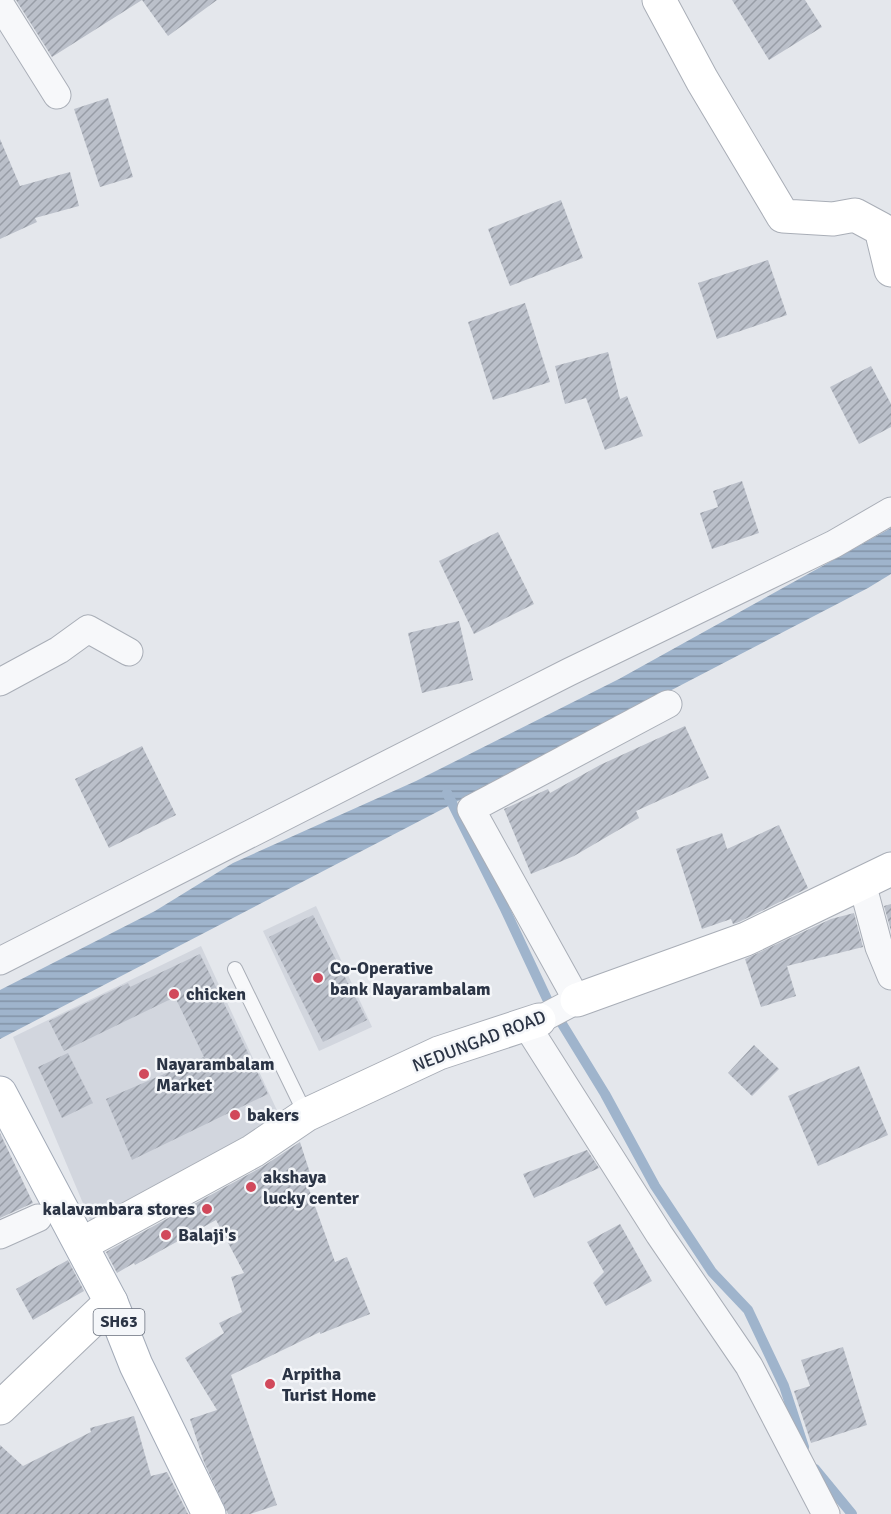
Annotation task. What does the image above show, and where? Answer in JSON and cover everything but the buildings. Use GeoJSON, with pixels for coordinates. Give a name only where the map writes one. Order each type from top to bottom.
{"type":"FeatureCollection","features":[{"type":"Feature","properties":{"kind":"street"},"geometry":{"type":"LineString","coordinates":[[659,0],[702,80],[783,216],[833,219],[855,215],[881,229],[891,270]]}},
{"type":"Feature","properties":{"kind":"street"},"geometry":{"type":"LineString","coordinates":[[0,4],[57,95]]}},
{"type":"Feature","properties":{"kind":"street"},"geometry":{"type":"LineString","coordinates":[[0,961],[569,672],[834,544],[891,511]]}},
{"type":"Feature","properties":{"kind":"street"},"geometry":{"type":"LineString","coordinates":[[0,682],[59,650],[88,629],[129,652]]}},
{"type":"Feature","properties":{"kind":"street"},"geometry":{"type":"LineString","coordinates":[[577,1000],[471,809],[668,704]]}},
{"type":"Feature","properties":{"kind":"street","name":"NEDUNGAD ROAD"},"geometry":{"type":"LineString","coordinates":[[82,1244],[253,1151],[306,1115],[439,1053],[533,1023],[577,1000],[746,939],[891,869]]}},
{"type":"Feature","properties":{"kind":"street"},"geometry":{"type":"LineString","coordinates":[[862,883],[879,948],[891,976]]}},
{"type":"Feature","properties":{"kind":"street"},"geometry":{"type":"LineString","coordinates":[[533,1023],[659,1234],[750,1366],[826,1514]]}},
{"type":"Feature","properties":{"kind":"street","name":"SH63"},"geometry":{"type":"LineString","coordinates":[[0,1093],[111,1302],[136,1365],[209,1514]]}},
{"type":"Feature","properties":{"kind":"street"},"geometry":{"type":"LineString","coordinates":[[0,1235],[38,1218]]}},
{"type":"Feature","properties":{"kind":"street"},"geometry":{"type":"LineString","coordinates":[[0,1408],[111,1302]]}},
{"type":"Feature","properties":{"kind":"lane"},"geometry":{"type":"LineString","coordinates":[[235,969],[306,1115]]}},
{"type":"Feature","properties":{"kind":"shaded area","name":"Co-Operative bank Nayarambalam"},"geometry":{"type":"Polygon","coordinates":[[[316,906],[372,1027],[319,1051],[263,931],[316,906]]]}},
{"type":"Feature","properties":{"kind":"shaded area","name":"Nayarambalam Market"},"geometry":{"type":"Polygon","coordinates":[[[201,946],[287,1132],[93,1227],[13,1037],[201,946]]]}},
{"type":"Feature","properties":{"kind":"water"},"geometry":{"type":"Polygon","coordinates":[[[891,528],[891,574],[868,588],[0,1039],[0,990],[155,911],[233,863],[416,781],[619,679],[891,528]]]}},
{"type":"Feature","properties":{"kind":"waterway"},"geometry":{"type":"LineString","coordinates":[[447,793],[548,1001],[605,1094],[655,1186],[712,1272],[748,1310],[784,1386],[804,1447]]}},
{"type":"Feature","properties":{"kind":"waterway"},"geometry":{"type":"LineString","coordinates":[[815,1469],[852,1514]]}},
{"type":"Feature","properties":{"kind":"place","name":"Co-Operative bank Nayarambalam"},"geometry":{"type":"Point","coordinates":[318,978]}},
{"type":"Feature","properties":{"kind":"place","name":"chicken"},"geometry":{"type":"Point","coordinates":[174,994]}},
{"type":"Feature","properties":{"kind":"place","name":"Nayarambalam Market"},"geometry":{"type":"Point","coordinates":[144,1074]}},
{"type":"Feature","properties":{"kind":"place","name":"bakers"},"geometry":{"type":"Point","coordinates":[235,1115]}},
{"type":"Feature","properties":{"kind":"place","name":"akshaya lucky center"},"geometry":{"type":"Point","coordinates":[251,1187]}},
{"type":"Feature","properties":{"kind":"place","name":"kalavambara stores"},"geometry":{"type":"Point","coordinates":[207,1209]}},
{"type":"Feature","properties":{"kind":"place","name":"Balaji's"},"geometry":{"type":"Point","coordinates":[166,1235]}},
{"type":"Feature","properties":{"kind":"place","name":"Arpitha Turist Home"},"geometry":{"type":"Point","coordinates":[270,1384]}}]}
